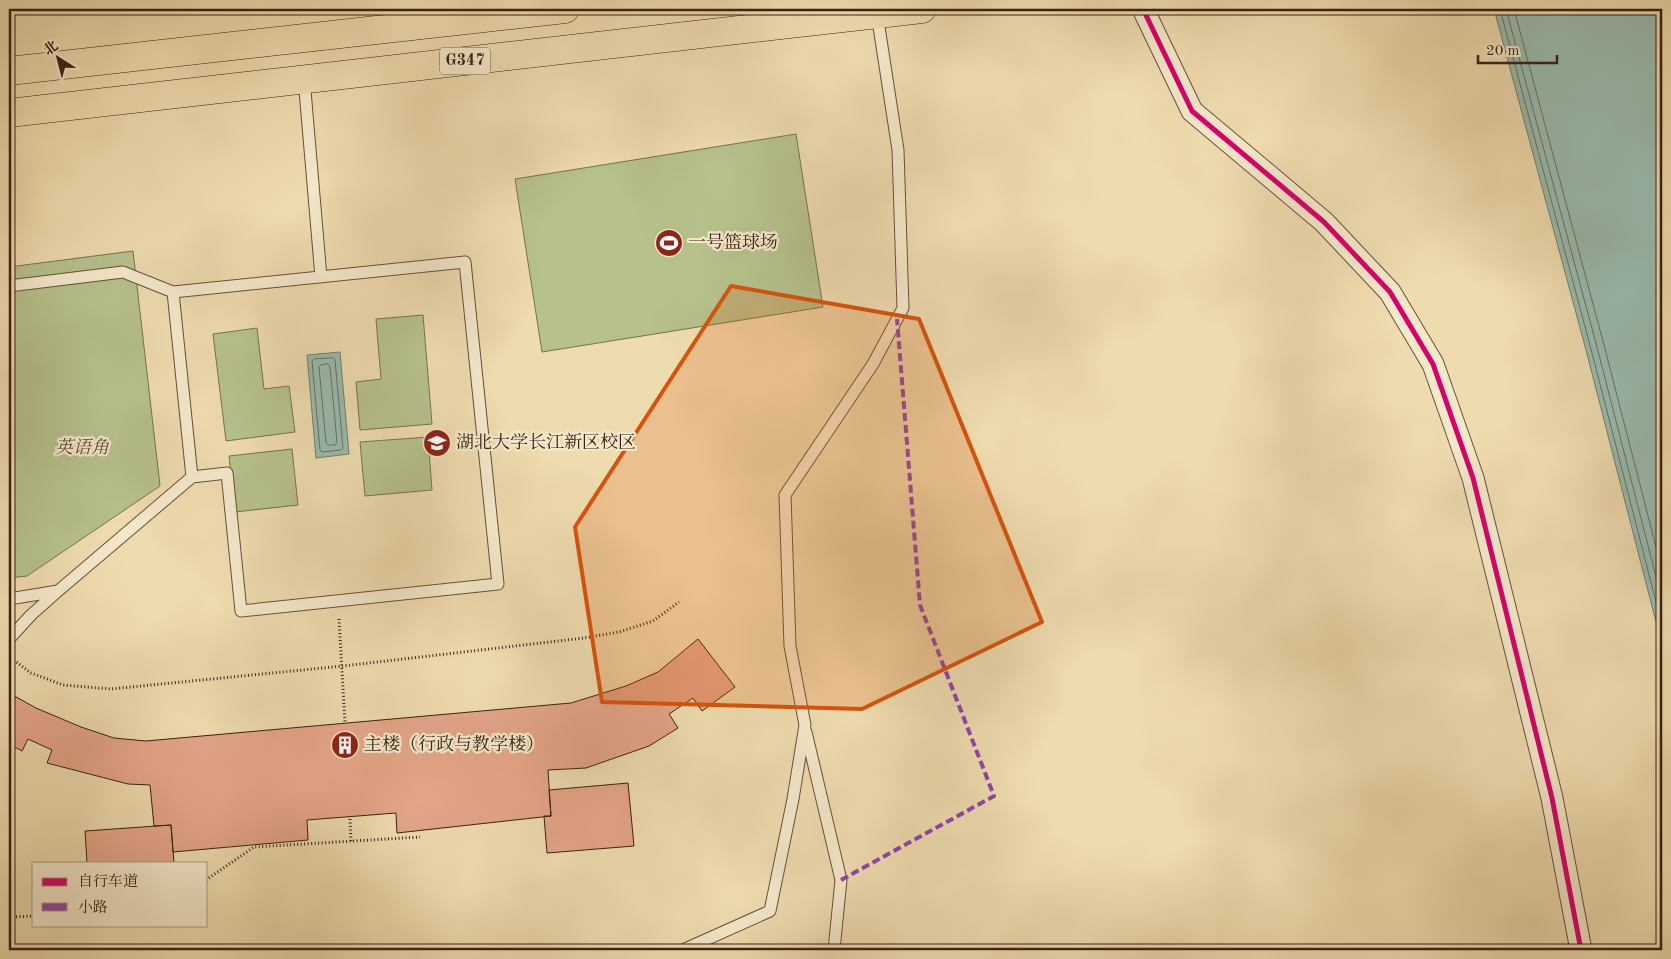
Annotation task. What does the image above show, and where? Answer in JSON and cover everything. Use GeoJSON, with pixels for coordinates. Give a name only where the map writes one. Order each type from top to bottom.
{"type":"FeatureCollection","features":[{"type":"Feature","properties":{"kind":"highway","name":"G347"},"geometry":{"type":"LineString","coordinates":[[9,71],[565,9]]}},
{"type":"Feature","properties":{"kind":"highway","name":"G347"},"geometry":{"type":"LineString","coordinates":[[9,113],[922,9]]}},
{"type":"Feature","properties":{"kind":"street"},"geometry":{"type":"LineString","coordinates":[[1143,9],[1192,111],[1324,222],[1390,292],[1433,364],[1473,478],[1552,798],[1581,950]]}},
{"type":"Feature","properties":{"kind":"lane"},"geometry":{"type":"LineString","coordinates":[[834,950],[841,880],[805,725],[790,646],[785,495],[873,364],[902,308],[898,150],[877,14]]}},
{"type":"Feature","properties":{"kind":"lane"},"geometry":{"type":"LineString","coordinates":[[304,79],[321,277]]}},
{"type":"Feature","properties":{"kind":"lane"},"geometry":{"type":"LineString","coordinates":[[9,286],[123,272],[173,292],[465,262],[498,584],[241,611],[227,473],[192,477],[58,591],[9,639]]}},
{"type":"Feature","properties":{"kind":"lane"},"geometry":{"type":"LineString","coordinates":[[173,292],[192,477]]}},
{"type":"Feature","properties":{"kind":"lane"},"geometry":{"type":"LineString","coordinates":[[9,599],[58,591]]}},
{"type":"Feature","properties":{"kind":"lane"},"geometry":{"type":"LineString","coordinates":[[683,950],[770,910],[793,799],[805,725]]}},
{"type":"Feature","properties":{"kind":"path"},"geometry":{"type":"LineString","coordinates":[[338,601],[345,723]]}},
{"type":"Feature","properties":{"kind":"path"},"geometry":{"type":"LineString","coordinates":[[9,657],[31,673],[63,685],[111,689],[343,666],[584,638],[619,632],[653,621],[679,602]]}},
{"type":"Feature","properties":{"kind":"path"},"geometry":{"type":"LineString","coordinates":[[350,819],[351,841]]}},
{"type":"Feature","properties":{"kind":"path"},"geometry":{"type":"LineString","coordinates":[[208,879],[254,847],[420,837]]}},
{"type":"Feature","properties":{"kind":"path"},"geometry":{"type":"LineString","coordinates":[[9,917],[32,916]]}},
{"type":"Feature","properties":{"kind":"highlighted area"},"geometry":{"type":"Polygon","coordinates":[[[731,286],[919,319],[1042,622],[862,709],[602,702],[575,527],[731,286]]]}},
{"type":"Feature","properties":{"kind":"green space","name":"一号篮球场"},"geometry":{"type":"Polygon","coordinates":[[[796,134],[823,307],[542,352],[515,179],[796,134]]]}},
{"type":"Feature","properties":{"kind":"green space","name":"英语角"},"geometry":{"type":"Polygon","coordinates":[[[133,251],[160,486],[27,576],[9,578],[9,267],[133,251]]]}},
{"type":"Feature","properties":{"kind":"green space"},"geometry":{"type":"Polygon","coordinates":[[[423,315],[432,424],[360,430],[356,382],[381,379],[376,319],[423,315]]]}},
{"type":"Feature","properties":{"kind":"green space"},"geometry":{"type":"Polygon","coordinates":[[[257,328],[264,389],[289,386],[295,432],[226,441],[213,334],[257,328]]]}},
{"type":"Feature","properties":{"kind":"green space"},"geometry":{"type":"Polygon","coordinates":[[[428,437],[432,490],[365,496],[360,442],[428,437]]]}},
{"type":"Feature","properties":{"kind":"green space"},"geometry":{"type":"Polygon","coordinates":[[[292,449],[298,505],[235,512],[229,456],[292,449]]]}},
{"type":"Feature","properties":{"kind":"water"},"geometry":{"type":"Polygon","coordinates":[[[1494,9],[1662,9],[1662,645],[1586,350],[1494,9]]]}},
{"type":"Feature","properties":{"kind":"water"},"geometry":{"type":"Polygon","coordinates":[[[340,352],[349,454],[316,458],[307,355],[340,352]]]}},
{"type":"Feature","properties":{"kind":"building","name":"主楼（行政与教学楼）"},"geometry":{"type":"Polygon","coordinates":[[[698,639],[735,687],[702,711],[693,698],[669,714],[678,728],[649,746],[586,768],[548,770],[551,816],[397,833],[396,813],[307,820],[308,840],[173,852],[171,825],[154,826],[150,785],[128,784],[47,763],[52,750],[28,739],[22,751],[9,744],[9,693],[36,708],[81,727],[114,738],[146,741],[571,703],[626,686],[658,672],[698,639]]]}},
{"type":"Feature","properties":{"kind":"building"},"geometry":{"type":"Polygon","coordinates":[[[628,783],[634,846],[547,853],[544,816],[551,816],[549,790],[628,783]]]}},
{"type":"Feature","properties":{"kind":"building"},"geometry":{"type":"Polygon","coordinates":[[[171,825],[174,862],[87,862],[85,831],[171,825]]]}},
{"type":"Feature","properties":{"kind":"marked path"},"geometry":{"type":"LineString","coordinates":[[841,880],[994,796],[920,605],[897,319]]}},
{"type":"Feature","properties":{"kind":"cycle path"},"geometry":{"type":"LineString","coordinates":[[1143,9],[1192,111],[1324,222],[1390,292],[1433,364],[1473,478],[1552,798],[1581,950]]}},
{"type":"Feature","properties":{"kind":"place","name":"一号篮球场"},"geometry":{"type":"Point","coordinates":[669,243]}},
{"type":"Feature","properties":{"kind":"place","name":"湖北大学长江新区校区"},"geometry":{"type":"Point","coordinates":[437,443]}},
{"type":"Feature","properties":{"kind":"place","name":"主楼（行政与教学楼）"},"geometry":{"type":"Point","coordinates":[345,745]}}]}
